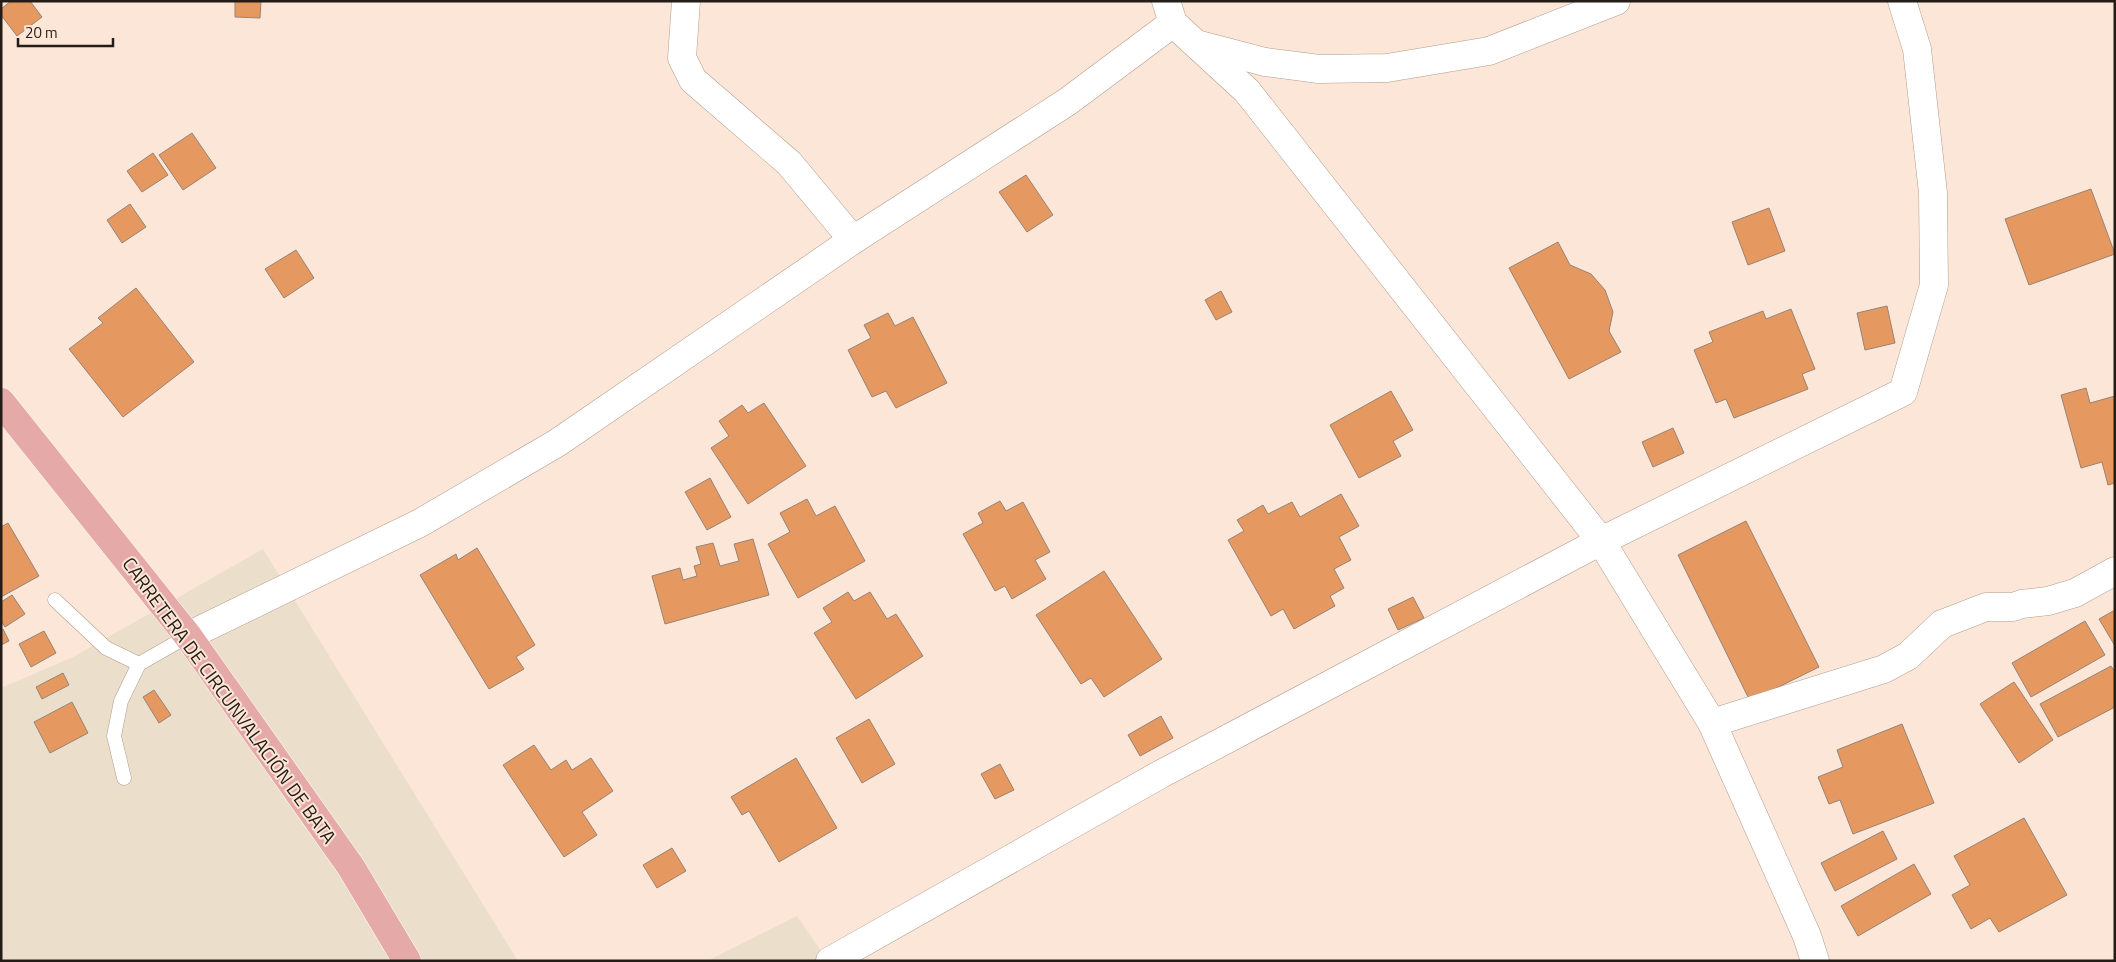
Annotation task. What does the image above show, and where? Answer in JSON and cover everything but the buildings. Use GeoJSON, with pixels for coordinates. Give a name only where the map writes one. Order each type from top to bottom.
{"type":"FeatureCollection","features":[{"type":"Feature","properties":{"kind":"main road","name":"CARRETERA DE CIRCUNVALACIÓN DE BATA"},"geometry":{"type":"LineString","coordinates":[[1,402],[188,636],[351,867],[408,961]]}},
{"type":"Feature","properties":{"kind":"street"},"geometry":{"type":"LineString","coordinates":[[686,1],[682,58],[693,80],[789,164],[853,240]]}},
{"type":"Feature","properties":{"kind":"street"},"geometry":{"type":"LineString","coordinates":[[1196,44],[1265,62],[1319,68],[1387,68],[1489,51],[1616,1]]}},
{"type":"Feature","properties":{"kind":"street"},"geometry":{"type":"LineString","coordinates":[[830,961],[1161,774],[1600,541],[1903,392],[1934,285],[1932,193],[1917,49],[1902,1]]}},
{"type":"Feature","properties":{"kind":"street"},"geometry":{"type":"LineString","coordinates":[[188,636],[420,523],[557,443],[853,240],[1068,102],[1169,12],[1196,44],[1247,91],[1284,136],[1600,541],[1712,723],[1808,936],[1815,961]]}},
{"type":"Feature","properties":{"kind":"street"},"geometry":{"type":"LineString","coordinates":[[1712,723],[1884,669],[1908,656],[1942,624],[1986,607],[2013,607],[2022,604],[2048,602],[2075,592],[2115,572]]}},
{"type":"Feature","properties":{"kind":"lane"},"geometry":{"type":"LineString","coordinates":[[55,600],[106,648],[139,664]]}},
{"type":"Feature","properties":{"kind":"lane"},"geometry":{"type":"LineString","coordinates":[[124,778],[114,736],[121,701],[139,664],[188,636]]}},
{"type":"Feature","properties":{"kind":"shaded area"},"geometry":{"type":"Polygon","coordinates":[[[263,549],[518,961],[1,961],[1,688],[73,657],[263,549]]]}},
{"type":"Feature","properties":{"kind":"shaded area"},"geometry":{"type":"Polygon","coordinates":[[[797,916],[828,961],[707,961],[797,916]]]}}]}
